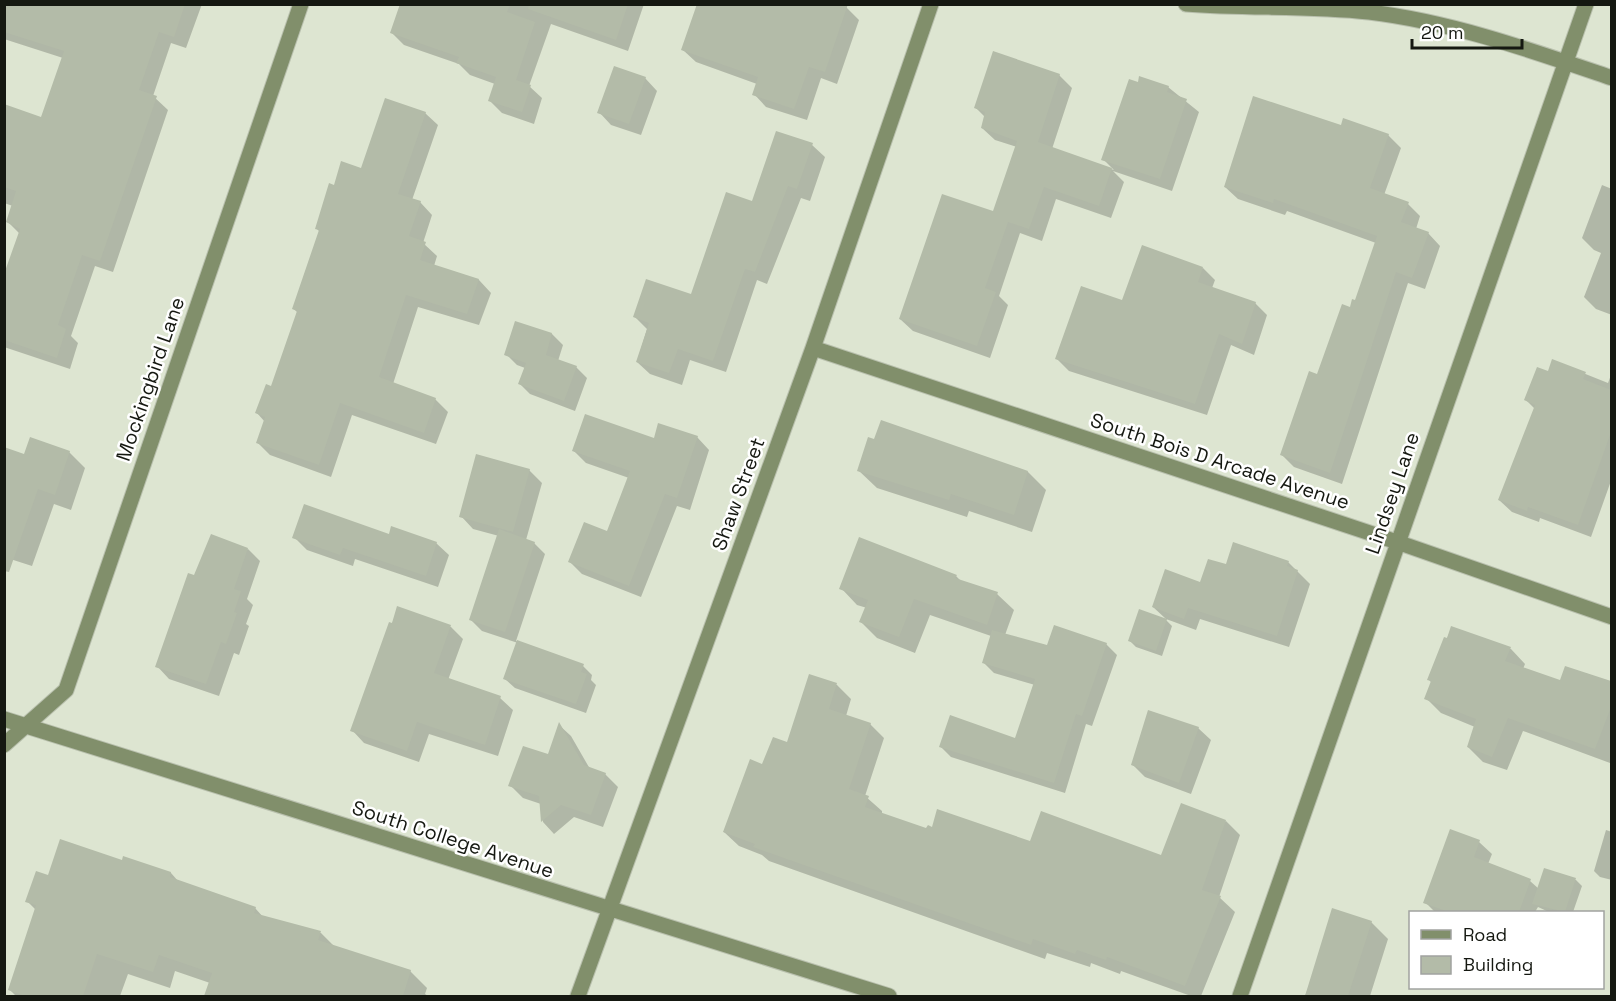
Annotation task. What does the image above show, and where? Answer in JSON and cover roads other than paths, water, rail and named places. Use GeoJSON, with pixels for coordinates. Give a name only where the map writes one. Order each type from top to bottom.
{"type":"FeatureCollection","features":[{"type":"Feature","properties":{"kind":"street","name":"Mockingbird Lane"},"geometry":{"type":"LineString","coordinates":[[4,745],[66,690],[301,4]]}},
{"type":"Feature","properties":{"kind":"street","name":"Shaw Street"},"geometry":{"type":"LineString","coordinates":[[578,996],[813,348],[931,4]]}},
{"type":"Feature","properties":{"kind":"street"},"geometry":{"type":"LineString","coordinates":[[1186,4],[1315,7],[1371,12],[1428,23],[1527,49],[1611,78]]}},
{"type":"Feature","properties":{"kind":"street","name":"Lindsey Lane"},"geometry":{"type":"LineString","coordinates":[[1240,996],[1586,4]]}},
{"type":"Feature","properties":{"kind":"street","name":"South Bois D Arcade Avenue"},"geometry":{"type":"LineString","coordinates":[[813,348],[1397,542],[1611,617]]}},
{"type":"Feature","properties":{"kind":"street","name":"South College Avenue"},"geometry":{"type":"LineString","coordinates":[[4,719],[889,996]]}}]}
